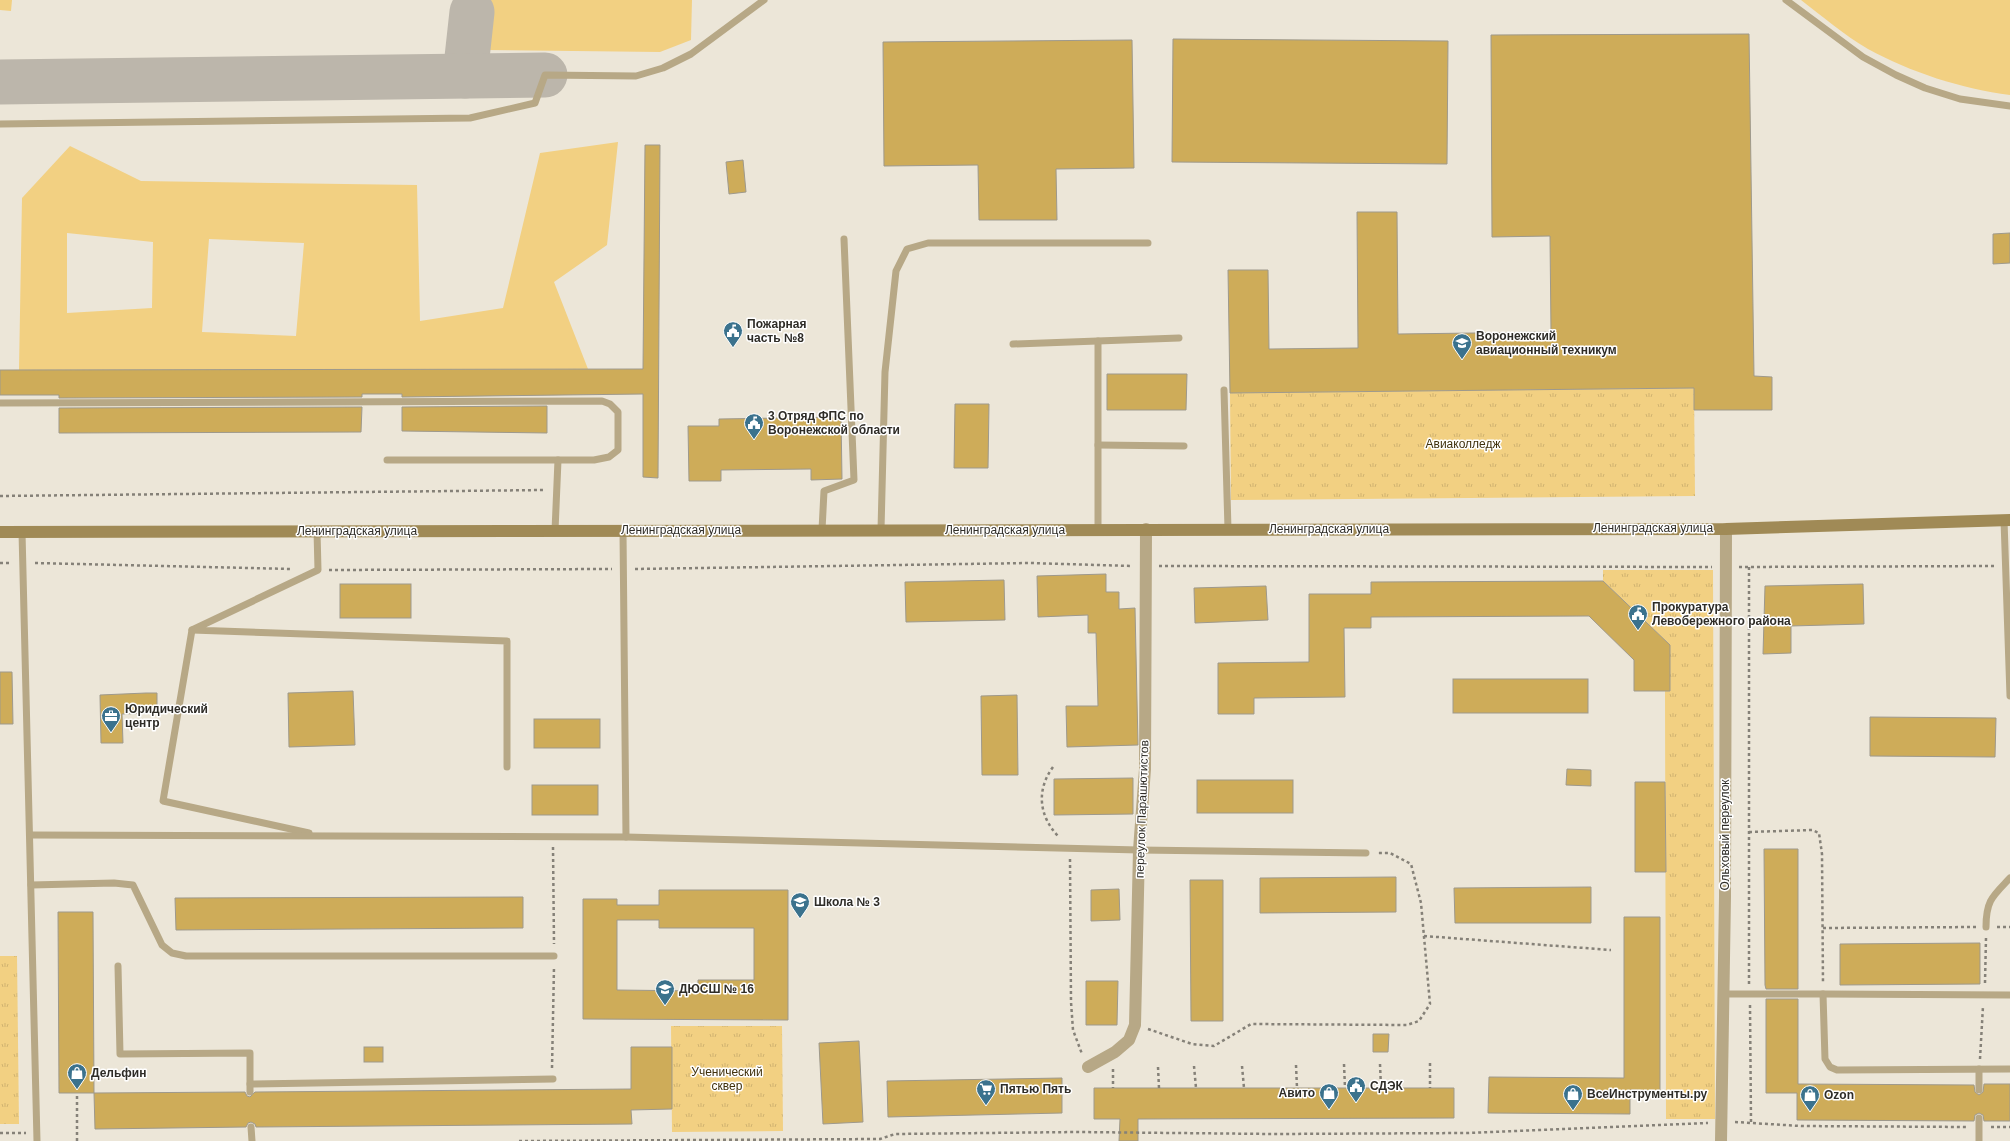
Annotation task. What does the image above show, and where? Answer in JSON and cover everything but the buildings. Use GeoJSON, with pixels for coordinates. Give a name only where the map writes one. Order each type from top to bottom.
{"type":"FeatureCollection","features":[{"type":"Feature","properties":{"kind":"main road","name":"Ленинградская улица"},"geometry":{"type":"LineString","coordinates":[[0,532],[1098,530],[1146,528],[1726,529],[2007,520]]}},
{"type":"Feature","properties":{"kind":"street","name":"переулок Парашютистов"},"geometry":{"type":"LineString","coordinates":[[1088,1067],[1115,1052],[1129,1040],[1136,1025],[1139,850],[1145,768],[1146,528]]}},
{"type":"Feature","properties":{"kind":"street","name":"Ольховый переулок"},"geometry":{"type":"LineString","coordinates":[[1721,1141],[1726,529]]}},
{"type":"Feature","properties":{"kind":"lane"},"geometry":{"type":"LineString","coordinates":[[0,124],[470,118],[535,103],[545,75],[636,76],[663,68],[691,54],[764,0]]}},
{"type":"Feature","properties":{"kind":"lane"},"geometry":{"type":"LineString","coordinates":[[1786,0],[1798,7],[1863,57],[1896,75],[1925,88],[1960,99],[2010,106]]}},
{"type":"Feature","properties":{"kind":"lane"},"geometry":{"type":"LineString","coordinates":[[822,530],[824,491],[854,480],[844,239]]}},
{"type":"Feature","properties":{"kind":"lane"},"geometry":{"type":"LineString","coordinates":[[881,530],[885,372],[896,271],[907,249],[928,243],[1148,243]]}},
{"type":"Feature","properties":{"kind":"lane"},"geometry":{"type":"LineString","coordinates":[[1013,344],[1179,338]]}},
{"type":"Feature","properties":{"kind":"lane"},"geometry":{"type":"LineString","coordinates":[[1098,341],[1098,530]]}},
{"type":"Feature","properties":{"kind":"lane"},"geometry":{"type":"LineString","coordinates":[[1224,390],[1228,529]]}},
{"type":"Feature","properties":{"kind":"lane"},"geometry":{"type":"LineString","coordinates":[[0,403],[602,401],[610,404],[618,412],[618,450],[609,457],[594,460],[386,460]]}},
{"type":"Feature","properties":{"kind":"lane"},"geometry":{"type":"LineString","coordinates":[[1098,445],[1184,446]]}},
{"type":"Feature","properties":{"kind":"lane"},"geometry":{"type":"LineString","coordinates":[[555,531],[558,460]]}},
{"type":"Feature","properties":{"kind":"lane"},"geometry":{"type":"LineString","coordinates":[[2007,520],[2004,566],[2010,696]]}},
{"type":"Feature","properties":{"kind":"lane"},"geometry":{"type":"LineString","coordinates":[[624,530],[626,837]]}},
{"type":"Feature","properties":{"kind":"lane"},"geometry":{"type":"LineString","coordinates":[[192,630],[318,570],[317,531]]}},
{"type":"Feature","properties":{"kind":"lane"},"geometry":{"type":"LineString","coordinates":[[22,532],[37,1141]]}},
{"type":"Feature","properties":{"kind":"lane"},"geometry":{"type":"LineString","coordinates":[[192,630],[508,641],[508,767]]}},
{"type":"Feature","properties":{"kind":"lane"},"geometry":{"type":"LineString","coordinates":[[192,630],[162,801],[323,836]]}},
{"type":"Feature","properties":{"kind":"lane"},"geometry":{"type":"LineString","coordinates":[[30,835],[626,837],[1139,850],[1366,853]]}},
{"type":"Feature","properties":{"kind":"lane"},"geometry":{"type":"LineString","coordinates":[[1986,927],[1986,913],[1989,901],[2010,878]]}},
{"type":"Feature","properties":{"kind":"lane"},"geometry":{"type":"LineString","coordinates":[[31,885],[114,883],[133,885],[162,945],[172,953],[186,956],[554,956]]}},
{"type":"Feature","properties":{"kind":"lane"},"geometry":{"type":"LineString","coordinates":[[118,966],[120,1054],[250,1053],[250,1092]]}},
{"type":"Feature","properties":{"kind":"lane"},"geometry":{"type":"LineString","coordinates":[[1723,994],[2010,996]]}},
{"type":"Feature","properties":{"kind":"lane"},"geometry":{"type":"LineString","coordinates":[[1823,994],[1825,1059],[1830,1067],[1837,1070],[2010,1069]]}},
{"type":"Feature","properties":{"kind":"lane"},"geometry":{"type":"LineString","coordinates":[[1979,1070],[1979,1090]]}},
{"type":"Feature","properties":{"kind":"lane"},"geometry":{"type":"LineString","coordinates":[[250,1084],[554,1079]]}},
{"type":"Feature","properties":{"kind":"lane"},"geometry":{"type":"LineString","coordinates":[[1979,1118],[1979,1141]]}},
{"type":"Feature","properties":{"kind":"lane"},"geometry":{"type":"LineString","coordinates":[[251,1127],[252,1141]]}},
{"type":"Feature","properties":{"kind":"path"},"geometry":{"type":"LineString","coordinates":[[0,496],[557,490]]}},
{"type":"Feature","properties":{"kind":"path"},"geometry":{"type":"LineString","coordinates":[[0,563],[294,569]]}},
{"type":"Feature","properties":{"kind":"path"},"geometry":{"type":"LineString","coordinates":[[318,570],[624,569],[1030,563],[1145,566],[2004,566]]}},
{"type":"Feature","properties":{"kind":"path"},"geometry":{"type":"LineString","coordinates":[[1749,567],[1749,994],[1751,1122]]}},
{"type":"Feature","properties":{"kind":"path"},"geometry":{"type":"LineString","coordinates":[[1052,767],[1044,779],[1042,798],[1044,815],[1052,830],[1070,848],[1071,1002],[1073,1030],[1088,1067]]}},
{"type":"Feature","properties":{"kind":"path"},"geometry":{"type":"LineString","coordinates":[[1749,832],[1812,830],[1819,833],[1822,854],[1823,994]]}},
{"type":"Feature","properties":{"kind":"path"},"geometry":{"type":"LineString","coordinates":[[1136,1025],[1192,1044],[1214,1046],[1251,1024],[1407,1025],[1419,1021],[1430,1004],[1421,903],[1411,864],[1390,853],[1366,853]]}},
{"type":"Feature","properties":{"kind":"path"},"geometry":{"type":"LineString","coordinates":[[1979,1070],[1984,996],[1986,927]]}},
{"type":"Feature","properties":{"kind":"path"},"geometry":{"type":"LineString","coordinates":[[1823,928],[2010,927]]}},
{"type":"Feature","properties":{"kind":"path"},"geometry":{"type":"LineString","coordinates":[[1424,936],[1611,950]]}},
{"type":"Feature","properties":{"kind":"path"},"geometry":{"type":"LineString","coordinates":[[1430,1063],[1430,1088]]}},
{"type":"Feature","properties":{"kind":"path"},"geometry":{"type":"LineString","coordinates":[[1344,1064],[1345,1088]]}},
{"type":"Feature","properties":{"kind":"path"},"geometry":{"type":"LineString","coordinates":[[1380,1064],[1381,1088]]}},
{"type":"Feature","properties":{"kind":"path"},"geometry":{"type":"LineString","coordinates":[[1296,1065],[1297,1088]]}},
{"type":"Feature","properties":{"kind":"path"},"geometry":{"type":"LineString","coordinates":[[1194,1066],[1196,1088]]}},
{"type":"Feature","properties":{"kind":"path"},"geometry":{"type":"LineString","coordinates":[[1242,1066],[1244,1088]]}},
{"type":"Feature","properties":{"kind":"path"},"geometry":{"type":"LineString","coordinates":[[1113,1067],[1113,1088]]}},
{"type":"Feature","properties":{"kind":"path"},"geometry":{"type":"LineString","coordinates":[[1158,1067],[1159,1088]]}},
{"type":"Feature","properties":{"kind":"path"},"geometry":{"type":"LineString","coordinates":[[77,1093],[77,1141]]}},
{"type":"Feature","properties":{"kind":"path"},"geometry":{"type":"LineString","coordinates":[[519,1141],[880,1139],[895,1134],[1076,1132],[1266,1134],[1468,1132],[1721,1122],[1751,1122],[1801,1126],[2010,1127]]}},
{"type":"Feature","properties":{"kind":"path"},"geometry":{"type":"LineString","coordinates":[[0,1133],[36,1133]]}},
{"type":"Feature","properties":{"kind":"green space"},"geometry":{"type":"Polygon","coordinates":[[[0,0],[12,0],[11,11],[0,10],[0,0]]]}},
{"type":"Feature","properties":{"kind":"green space"},"geometry":{"type":"Polygon","coordinates":[[[490,0],[692,0],[691,40],[660,52],[485,50],[490,0]]]}},
{"type":"Feature","properties":{"kind":"green space"},"geometry":{"type":"Polygon","coordinates":[[[1801,0],[2010,0],[2010,95],[1973,89],[1901,65],[1859,44],[1801,0]]]}},
{"type":"Feature","properties":{"kind":"green space"},"geometry":{"type":"Polygon","coordinates":[[[618,142],[607,245],[554,282],[588,369],[19,370],[22,198],[70,146],[141,181],[417,185],[420,321],[503,308],[540,153],[618,142]],[[67,233],[67,313],[152,308],[153,242],[67,233]],[[209,239],[202,332],[296,336],[304,243],[209,239]]]}},
{"type":"Feature","properties":{"kind":"green space","name":"Авиаколледж"},"geometry":{"type":"Polygon","coordinates":[[[1694,388],[1695,496],[1231,500],[1230,393],[1694,388]]]}},
{"type":"Feature","properties":{"kind":"green space"},"geometry":{"type":"Polygon","coordinates":[[[1603,570],[1713,570],[1715,1119],[1666,1119],[1665,691],[1670,691],[1670,645],[1603,581],[1603,570]]]}},
{"type":"Feature","properties":{"kind":"green space"},"geometry":{"type":"Polygon","coordinates":[[[0,956],[17,956],[19,1124],[0,1124],[0,956]]]}},
{"type":"Feature","properties":{"kind":"green space","name":"Ученический сквер"},"geometry":{"type":"Polygon","coordinates":[[[671,1026],[782,1026],[783,1131],[672,1132],[671,1026]]]}},
{"type":"Feature","properties":{"kind":"taxiway"},"geometry":{"type":"LineString","coordinates":[[465,76],[472,12]]}},
{"type":"Feature","properties":{"kind":"taxiway"},"geometry":{"type":"LineString","coordinates":[[0,82],[545,75]]}},
{"type":"Feature","properties":{"kind":"place","name":"Пожарная часть №8"},"geometry":{"type":"Point","coordinates":[733,348]}},
{"type":"Feature","properties":{"kind":"place","name":"Воронежский авиационный техникум"},"geometry":{"type":"Point","coordinates":[1462,360]}},
{"type":"Feature","properties":{"kind":"place","name":"3 Отряд ФПС по Воронежской области"},"geometry":{"type":"Point","coordinates":[754,440]}},
{"type":"Feature","properties":{"kind":"place","name":"Прокуратура Левобережного района"},"geometry":{"type":"Point","coordinates":[1638,631]}},
{"type":"Feature","properties":{"kind":"place","name":"Юридический центр"},"geometry":{"type":"Point","coordinates":[111,733]}},
{"type":"Feature","properties":{"kind":"place","name":"Школа № 3"},"geometry":{"type":"Point","coordinates":[800,919]}},
{"type":"Feature","properties":{"kind":"place","name":"ДЮСШ № 16"},"geometry":{"type":"Point","coordinates":[665,1006]}},
{"type":"Feature","properties":{"kind":"place","name":"Дельфин"},"geometry":{"type":"Point","coordinates":[77,1090]}},
{"type":"Feature","properties":{"kind":"place","name":"СДЭК"},"geometry":{"type":"Point","coordinates":[1356,1103]}},
{"type":"Feature","properties":{"kind":"place","name":"Пятью Пять"},"geometry":{"type":"Point","coordinates":[986,1106]}},
{"type":"Feature","properties":{"kind":"place","name":"Авито"},"geometry":{"type":"Point","coordinates":[1329,1110]}},
{"type":"Feature","properties":{"kind":"place","name":"ВсеИнструменты.ру"},"geometry":{"type":"Point","coordinates":[1573,1111]}},
{"type":"Feature","properties":{"kind":"place","name":"Ozon"},"geometry":{"type":"Point","coordinates":[1810,1112]}}]}
